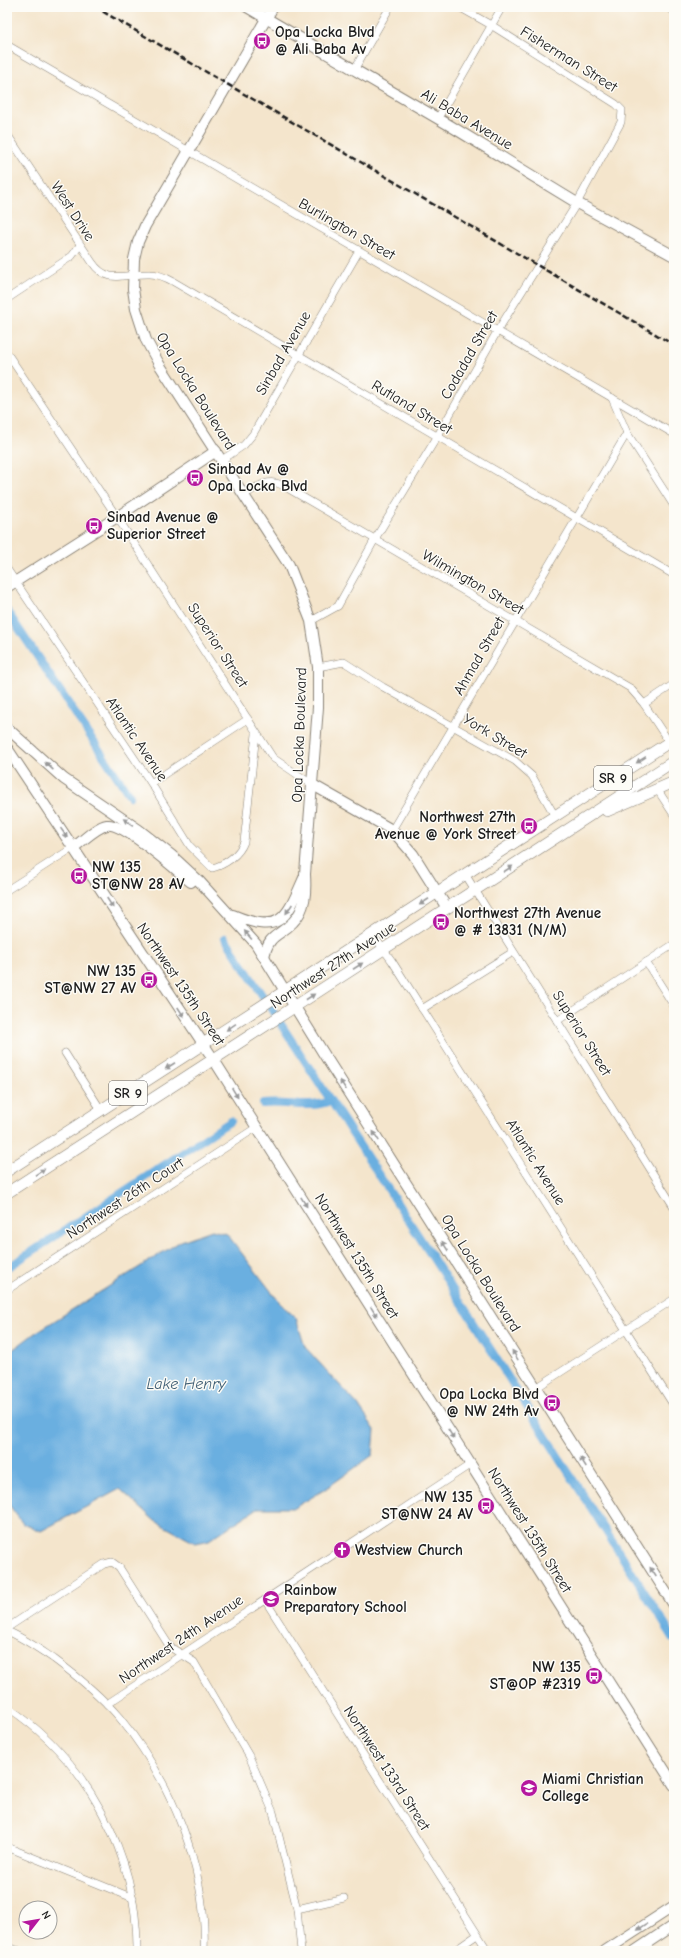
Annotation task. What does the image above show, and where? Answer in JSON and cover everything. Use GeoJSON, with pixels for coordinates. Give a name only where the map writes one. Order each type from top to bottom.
{"type":"FeatureCollection","features":[{"type":"Feature","properties":{"kind":"main road","name":"Ali Baba Avenue"},"geometry":{"type":"LineString","coordinates":[[247,7],[438,118],[577,203],[674,256]]}},
{"type":"Feature","properties":{"kind":"main road","name":"Opa Locka Boulevard"},"geometry":{"type":"LineString","coordinates":[[264,957],[268,943],[293,922],[299,913],[304,904],[306,893],[305,874],[318,707],[318,667],[311,621],[289,565],[149,348],[136,309],[134,275],[135,254],[142,232],[273,7]]}},
{"type":"Feature","properties":{"kind":"main road"},"geometry":{"type":"LineString","coordinates":[[11,585],[216,451]]}},
{"type":"Feature","properties":{"kind":"main road","name":"Opa Locka Boulevard"},"geometry":{"type":"LineString","coordinates":[[7,728],[64,779],[139,830],[171,855],[207,890],[252,938],[264,957],[291,1010],[536,1388],[674,1605]]}},
{"type":"Feature","properties":{"kind":"main road","name":"Northwest 27th Avenue"},"geometry":{"type":"LineString","coordinates":[[7,1171],[671,741]]}},
{"type":"Feature","properties":{"kind":"main road","name":"Northwest 135th Street"},"geometry":{"type":"LineString","coordinates":[[7,748],[214,1060],[674,1785]]}},
{"type":"Feature","properties":{"kind":"main road","name":"Northwest 27th Avenue"},"geometry":{"type":"LineString","coordinates":[[7,1194],[674,761]]}},
{"type":"Feature","properties":{"kind":"main road","name":"SR 9"},"geometry":{"type":"LineString","coordinates":[[590,816],[610,811],[674,782]]}},
{"type":"Feature","properties":{"kind":"main road","name":"Superior Street"},"geometry":{"type":"LineString","coordinates":[[312,785],[392,830],[413,854],[447,908]]}},
{"type":"Feature","properties":{"kind":"main road"},"geometry":{"type":"LineString","coordinates":[[74,847],[101,828],[108,825],[116,826],[149,847],[198,888],[207,890]]}},
{"type":"Feature","properties":{"kind":"main road"},"geometry":{"type":"LineString","coordinates":[[230,914],[258,924],[276,921],[288,912],[305,874]]}},
{"type":"Feature","properties":{"kind":"main road"},"geometry":{"type":"LineString","coordinates":[[606,1951],[674,1906]]}},
{"type":"Feature","properties":{"kind":"main road"},"geometry":{"type":"LineString","coordinates":[[635,1951],[674,1925]]}},
{"type":"Feature","properties":{"kind":"street"},"geometry":{"type":"LineString","coordinates":[[354,70],[390,7]]}},
{"type":"Feature","properties":{"kind":"street","name":"Fisherman Street"},"geometry":{"type":"LineString","coordinates":[[459,7],[491,25],[622,110]]}},
{"type":"Feature","properties":{"kind":"street"},"geometry":{"type":"LineString","coordinates":[[438,118],[502,7]]}},
{"type":"Feature","properties":{"kind":"street"},"geometry":{"type":"LineString","coordinates":[[666,7],[674,11]]}},
{"type":"Feature","properties":{"kind":"street","name":"Burlington Street"},"geometry":{"type":"LineString","coordinates":[[7,45],[674,434]]}},
{"type":"Feature","properties":{"kind":"street","name":"Codadad Street"},"geometry":{"type":"LineString","coordinates":[[311,621],[338,606],[375,539],[437,438],[498,330],[577,203],[621,122],[622,110]]}},
{"type":"Feature","properties":{"kind":"street","name":"West Drive"},"geometry":{"type":"LineString","coordinates":[[7,134],[80,245],[101,274],[112,277],[134,275]]}},
{"type":"Feature","properties":{"kind":"street"},"geometry":{"type":"LineString","coordinates":[[7,299],[72,256],[80,245]]}},
{"type":"Feature","properties":{"kind":"street","name":"Sinbad Avenue"},"geometry":{"type":"LineString","coordinates":[[222,460],[244,445],[250,438],[359,251]]}},
{"type":"Feature","properties":{"kind":"street","name":"Rutland Street"},"geometry":{"type":"LineString","coordinates":[[134,275],[150,274],[174,282],[437,438],[674,575]]}},
{"type":"Feature","properties":{"kind":"street","name":"Superior Street"},"geometry":{"type":"LineString","coordinates":[[7,353],[117,517],[248,719],[256,734],[273,758],[312,785]]}},
{"type":"Feature","properties":{"kind":"street"},"geometry":{"type":"LineString","coordinates":[[612,398],[626,433],[674,506]]}},
{"type":"Feature","properties":{"kind":"street","name":"Ahmad Street"},"geometry":{"type":"LineString","coordinates":[[392,830],[626,433]]}},
{"type":"Feature","properties":{"kind":"street","name":"Wilmington Street"},"geometry":{"type":"LineString","coordinates":[[244,495],[265,483],[278,483],[630,688],[644,704],[671,741]]}},
{"type":"Feature","properties":{"kind":"street","name":"Atlantic Avenue"},"geometry":{"type":"LineString","coordinates":[[7,569],[11,585],[151,784],[190,846],[212,868],[217,867],[239,853],[244,842],[256,734]]}},
{"type":"Feature","properties":{"kind":"street","name":"York Street"},"geometry":{"type":"LineString","coordinates":[[318,667],[344,662],[522,766],[535,781],[555,816]]}},
{"type":"Feature","properties":{"kind":"street"},"geometry":{"type":"LineString","coordinates":[[644,704],[674,684]]}},
{"type":"Feature","properties":{"kind":"street"},"geometry":{"type":"LineString","coordinates":[[151,784],[248,719]]}},
{"type":"Feature","properties":{"kind":"street"},"geometry":{"type":"LineString","coordinates":[[657,789],[674,815]]}},
{"type":"Feature","properties":{"kind":"street"},"geometry":{"type":"LineString","coordinates":[[7,890],[74,847]]}},
{"type":"Feature","properties":{"kind":"street","name":"Superior Street"},"geometry":{"type":"LineString","coordinates":[[465,874],[674,1206]]}},
{"type":"Feature","properties":{"kind":"street","name":"Atlantic Avenue"},"geometry":{"type":"LineString","coordinates":[[373,935],[422,1009],[674,1406]]}},
{"type":"Feature","properties":{"kind":"street"},"geometry":{"type":"LineString","coordinates":[[557,1021],[674,944]]}},
{"type":"Feature","properties":{"kind":"street"},"geometry":{"type":"LineString","coordinates":[[422,1009],[513,952]]}},
{"type":"Feature","properties":{"kind":"street"},"geometry":{"type":"LineString","coordinates":[[646,962],[674,1006]]}},
{"type":"Feature","properties":{"kind":"street"},"geometry":{"type":"LineString","coordinates":[[65,1053],[101,1110]]}},
{"type":"Feature","properties":{"kind":"street","name":"Northwest 26th Court"},"geometry":{"type":"LineString","coordinates":[[7,1290],[257,1127]]}},
{"type":"Feature","properties":{"kind":"street"},"geometry":{"type":"LineString","coordinates":[[536,1388],[674,1300]]}},
{"type":"Feature","properties":{"kind":"street","name":"Northwest 24th Avenue"},"geometry":{"type":"LineString","coordinates":[[107,1704],[471,1464]]}},
{"type":"Feature","properties":{"kind":"street"},"geometry":{"type":"LineString","coordinates":[[7,1628],[102,1565],[113,1562],[120,1567],[170,1647],[194,1662],[249,1756],[273,1812],[297,1909],[301,1951]]}},
{"type":"Feature","properties":{"kind":"street","name":"Northwest 133rd Street"},"geometry":{"type":"LineString","coordinates":[[264,1600],[488,1951]]}},
{"type":"Feature","properties":{"kind":"street"},"geometry":{"type":"LineString","coordinates":[[7,1631],[35,1646],[62,1665],[107,1704],[136,1739],[149,1759],[180,1824],[194,1863],[200,1890],[204,1951]]}},
{"type":"Feature","properties":{"kind":"street"},"geometry":{"type":"LineString","coordinates":[[7,1707],[50,1742],[80,1776],[107,1822],[126,1871],[133,1898],[137,1926],[137,1951]]}},
{"type":"Feature","properties":{"kind":"street"},"geometry":{"type":"LineString","coordinates":[[7,1847],[133,1898]]}},
{"type":"Feature","properties":{"kind":"street"},"geometry":{"type":"LineString","coordinates":[[297,1909],[344,1898]]}},
{"type":"Feature","properties":{"kind":"street"},"geometry":{"type":"LineString","coordinates":[[454,1951],[478,1934]]}},
{"type":"Feature","properties":{"kind":"street"},"geometry":{"type":"LineString","coordinates":[[7,1947],[20,1951]]}},
{"type":"Feature","properties":{"kind":"water","name":"Lake Henry"},"geometry":{"type":"Polygon","coordinates":[[[212,1230],[227,1234],[281,1304],[296,1318],[305,1347],[358,1405],[375,1430],[373,1455],[324,1490],[294,1508],[258,1508],[209,1540],[195,1543],[155,1521],[120,1489],[41,1531],[23,1524],[7,1502],[7,1354],[35,1333],[181,1241],[212,1230]]]}},
{"type":"Feature","properties":{"kind":"waterway"},"geometry":{"type":"LineString","coordinates":[[7,611],[130,796]]}},
{"type":"Feature","properties":{"kind":"waterway"},"geometry":{"type":"LineString","coordinates":[[225,938],[429,1252],[674,1639]]}},
{"type":"Feature","properties":{"kind":"waterway"},"geometry":{"type":"LineString","coordinates":[[263,1104],[314,1105],[330,1101]]}},
{"type":"Feature","properties":{"kind":"waterway"},"geometry":{"type":"LineString","coordinates":[[7,1268],[231,1121]]}},
{"type":"Feature","properties":{"kind":"railway"},"geometry":{"type":"LineString","coordinates":[[95,7],[674,345]]}},
{"type":"Feature","properties":{"kind":"place","name":"Opa Locka Blvd @ Ali Baba Av"},"geometry":{"type":"Point","coordinates":[262,41]}},
{"type":"Feature","properties":{"kind":"place","name":"Sinbad Av @ Opa Locka Blvd"},"geometry":{"type":"Point","coordinates":[195,478]}},
{"type":"Feature","properties":{"kind":"place","name":"Sinbad Avenue @ Superior Street"},"geometry":{"type":"Point","coordinates":[94,526]}},
{"type":"Feature","properties":{"kind":"place","name":"Northwest 27th Avenue @ York Street"},"geometry":{"type":"Point","coordinates":[529,826]}},
{"type":"Feature","properties":{"kind":"place","name":"NW 135 ST@NW 28 AV"},"geometry":{"type":"Point","coordinates":[79,876]}},
{"type":"Feature","properties":{"kind":"place","name":"Northwest 27th Avenue @ # 13831 (N/M)"},"geometry":{"type":"Point","coordinates":[441,922]}},
{"type":"Feature","properties":{"kind":"place","name":"NW 135 ST@NW 27 AV"},"geometry":{"type":"Point","coordinates":[149,980]}},
{"type":"Feature","properties":{"kind":"place","name":"Opa Locka Blvd @ NW 24th Av"},"geometry":{"type":"Point","coordinates":[552,1403]}},
{"type":"Feature","properties":{"kind":"place","name":"NW 135 ST@NW 24 AV"},"geometry":{"type":"Point","coordinates":[486,1506]}},
{"type":"Feature","properties":{"kind":"place","name":"Westview Church"},"geometry":{"type":"Point","coordinates":[342,1550]}},
{"type":"Feature","properties":{"kind":"place","name":"Rainbow Preparatory School"},"geometry":{"type":"Point","coordinates":[271,1599]}},
{"type":"Feature","properties":{"kind":"place","name":"NW 135 ST@OP #2319"},"geometry":{"type":"Point","coordinates":[594,1676]}},
{"type":"Feature","properties":{"kind":"place","name":"Miami Christian College"},"geometry":{"type":"Point","coordinates":[529,1788]}}]}
